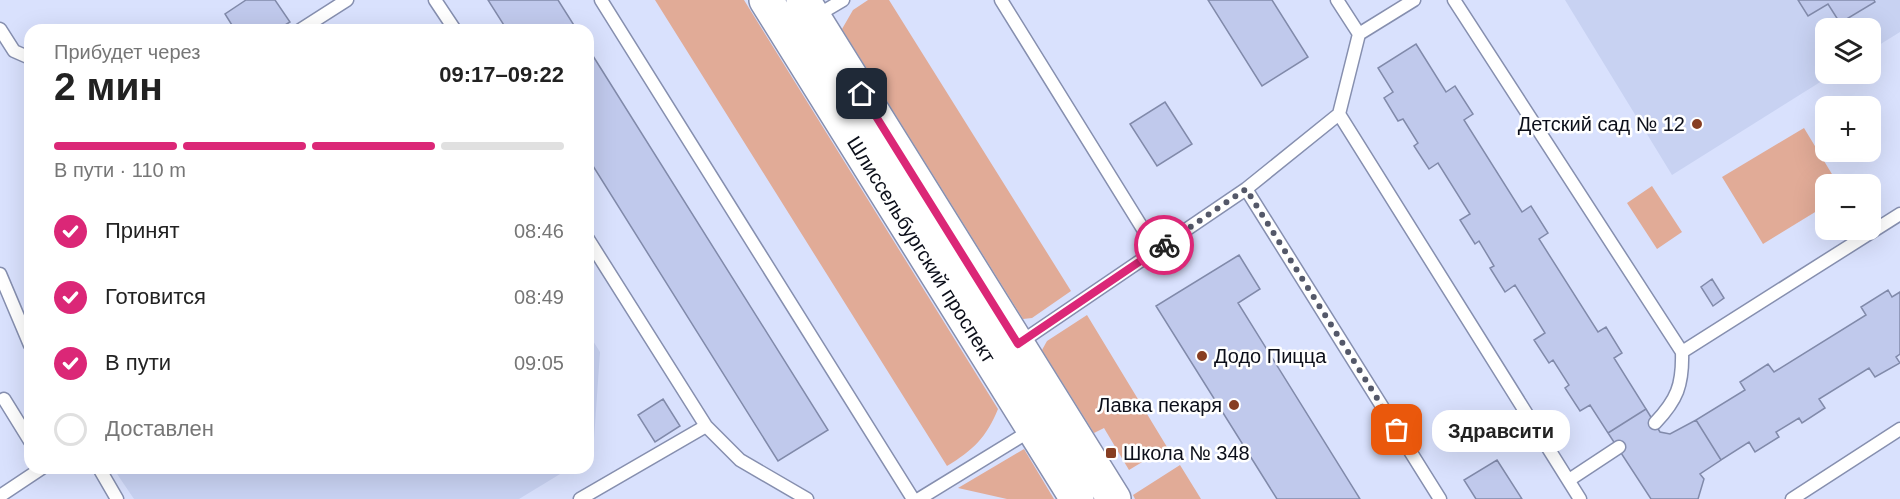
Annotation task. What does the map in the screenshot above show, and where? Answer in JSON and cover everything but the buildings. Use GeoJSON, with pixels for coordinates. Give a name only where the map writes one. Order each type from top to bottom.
{"type":"FeatureCollection","features":[{"type":"Feature","properties":{"kind":"main road","name":"Шлиссельбургский проспект"},"geometry":{"type":"LineString","coordinates":[[765,0],[801,21],[1047,421],[1114,499]]}},
{"type":"Feature","properties":{"kind":"main road","name":"Шлиссельбургский проспект"},"geometry":{"type":"LineString","coordinates":[[1047,421],[1077,499]]}},
{"type":"Feature","properties":{"kind":"lane"},"geometry":{"type":"LineString","coordinates":[[309,24],[347,0]]}},
{"type":"Feature","properties":{"kind":"lane"},"geometry":{"type":"LineString","coordinates":[[435,0],[451,24]]}},
{"type":"Feature","properties":{"kind":"lane"},"geometry":{"type":"LineString","coordinates":[[601,0],[914,499]]}},
{"type":"Feature","properties":{"kind":"lane"},"geometry":{"type":"LineString","coordinates":[[801,21],[843,0]]}},
{"type":"Feature","properties":{"kind":"lane"},"geometry":{"type":"LineString","coordinates":[[1001,0],[1156,250]]}},
{"type":"Feature","properties":{"kind":"lane"},"geometry":{"type":"LineString","coordinates":[[1337,0],[1359,34]]}},
{"type":"Feature","properties":{"kind":"lane"},"geometry":{"type":"LineString","coordinates":[[1004,353],[1246,189],[1339,114],[1359,34],[1414,0]]}},
{"type":"Feature","properties":{"kind":"lane"},"geometry":{"type":"LineString","coordinates":[[1454,0],[1682,352],[1683,380],[1668,409],[1655,423]]}},
{"type":"Feature","properties":{"kind":"lane"},"geometry":{"type":"LineString","coordinates":[[0,29],[14,51],[24,55]]}},
{"type":"Feature","properties":{"kind":"lane"},"geometry":{"type":"LineString","coordinates":[[1339,114],[1580,499]]}},
{"type":"Feature","properties":{"kind":"lane"},"geometry":{"type":"LineString","coordinates":[[1246,189],[1440,499]]}},
{"type":"Feature","properties":{"kind":"lane"},"geometry":{"type":"LineString","coordinates":[[1682,352],[1900,214]]}},
{"type":"Feature","properties":{"kind":"lane"},"geometry":{"type":"LineString","coordinates":[[594,249],[706,426],[740,460],[807,499]]}},
{"type":"Feature","properties":{"kind":"lane"},"geometry":{"type":"LineString","coordinates":[[0,274],[24,331]]}},
{"type":"Feature","properties":{"kind":"lane"},"geometry":{"type":"LineString","coordinates":[[4,399],[24,431]]}},
{"type":"Feature","properties":{"kind":"lane"},"geometry":{"type":"LineString","coordinates":[[919,499],[1047,421]]}},
{"type":"Feature","properties":{"kind":"lane"},"geometry":{"type":"LineString","coordinates":[[580,499],[706,426]]}},
{"type":"Feature","properties":{"kind":"lane"},"geometry":{"type":"LineString","coordinates":[[1792,499],[1900,429]]}},
{"type":"Feature","properties":{"kind":"lane"},"geometry":{"type":"LineString","coordinates":[[1569,480],[1619,447]]}},
{"type":"Feature","properties":{"kind":"lane"},"geometry":{"type":"LineString","coordinates":[[0,496],[33,474]]}},
{"type":"Feature","properties":{"kind":"lane"},"geometry":{"type":"LineString","coordinates":[[102,474],[117,499]]}},
{"type":"Feature","properties":{"kind":"shaded area"},"geometry":{"type":"Polygon","coordinates":[[[655,0],[744,0],[998,409],[984,435],[971,449],[947,466],[655,0]]]}},
{"type":"Feature","properties":{"kind":"shaded area"},"geometry":{"type":"Polygon","coordinates":[[[868,0],[889,0],[1071,291],[1032,318],[1023,319],[842,29],[853,10],[868,0]]]}},
{"type":"Feature","properties":{"kind":"shaded area","name":"Детский сад № 12"},"geometry":{"type":"Polygon","coordinates":[[[1565,0],[1900,0],[1900,32],[1881,44],[1881,18],[1815,18],[1815,84],[1817,84],[1672,175],[1565,0]]]}},
{"type":"Feature","properties":{"kind":"shaded area"},"geometry":{"type":"Polygon","coordinates":[[[1804,128],[1815,146],[1815,162],[1825,162],[1832,174],[1815,174],[1815,212],[1763,244],[1722,177],[1804,128]]]}},
{"type":"Feature","properties":{"kind":"shaded area"},"geometry":{"type":"Polygon","coordinates":[[[1652,186],[1682,232],[1657,249],[1627,203],[1652,186]]]}},
{"type":"Feature","properties":{"kind":"shaded area"},"geometry":{"type":"Polygon","coordinates":[[[1087,315],[1167,447],[1129,470],[1104,428],[1094,433],[1042,350],[1047,341],[1087,315]]]}},
{"type":"Feature","properties":{"kind":"shaded area"},"geometry":{"type":"Polygon","coordinates":[[[594,342],[600,352],[594,439],[594,342]]]}},
{"type":"Feature","properties":{"kind":"shaded area"},"geometry":{"type":"Polygon","coordinates":[[[1024,449],[1054,499],[1007,499],[958,488],[1024,449]]]}},
{"type":"Feature","properties":{"kind":"shaded area"},"geometry":{"type":"Polygon","coordinates":[[[1180,465],[1201,499],[1135,499],[1133,495],[1180,465]]]}},
{"type":"Feature","properties":{"kind":"shaded area"},"geometry":{"type":"Polygon","coordinates":[[[117,474],[560,474],[519,499],[134,499],[117,474]]]}},
{"type":"Feature","properties":{"kind":"way so far"},"geometry":{"type":"LineString","coordinates":[[1164,245],[1246,189],[1397,430]]}},
{"type":"Feature","properties":{"kind":"place","name":"Детский сад № 12"},"geometry":{"type":"Point","coordinates":[1697,124]}},
{"type":"Feature","properties":{"kind":"place","name":"Додо Пицца"},"geometry":{"type":"Point","coordinates":[1202,356]}},
{"type":"Feature","properties":{"kind":"place","name":"Лавка пекаря"},"geometry":{"type":"Point","coordinates":[1234,405]}},
{"type":"Feature","properties":{"kind":"place","name":"Здравсити"},"geometry":{"type":"Point","coordinates":[1397,430]}},
{"type":"Feature","properties":{"kind":"place","name":"Школа № 348"},"geometry":{"type":"Point","coordinates":[1111,453]}},
{"type":"Feature","properties":{"kind":"route"},"geometry":{"type":"LineString","coordinates":[[862,94],[1018,344],[1164,245]]}}]}
